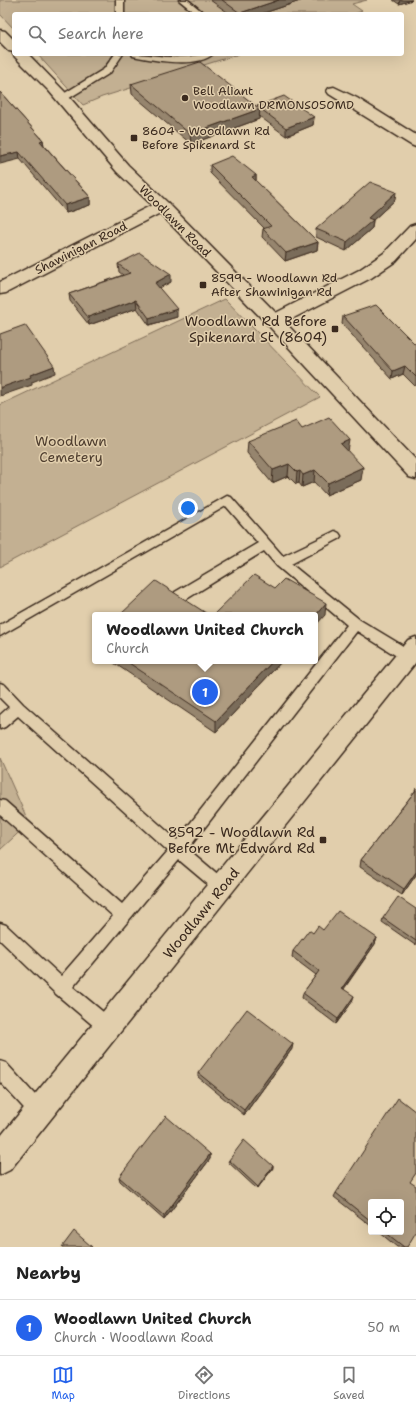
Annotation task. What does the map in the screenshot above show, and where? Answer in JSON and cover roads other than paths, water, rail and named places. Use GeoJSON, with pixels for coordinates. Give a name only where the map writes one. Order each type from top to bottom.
{"type":"FeatureCollection","features":[{"type":"Feature","properties":{"kind":"street"},"geometry":{"type":"LineString","coordinates":[[0,34],[12,46]]}},
{"type":"Feature","properties":{"kind":"street","name":"Woodlawn Road"},"geometry":{"type":"LineString","coordinates":[[22,56],[63,98],[112,157],[274,321],[416,472]]}},
{"type":"Feature","properties":{"kind":"street"},"geometry":{"type":"LineString","coordinates":[[334,91],[416,142]]}},
{"type":"Feature","properties":{"kind":"street","name":"Shawinigan Road"},"geometry":{"type":"LineString","coordinates":[[0,289],[134,222],[162,206]]}},
{"type":"Feature","properties":{"kind":"street"},"geometry":{"type":"LineString","coordinates":[[274,321],[365,274],[390,258],[416,229]]}},
{"type":"Feature","properties":{"kind":"street","name":"Woodlawn Road"},"geometry":{"type":"LineString","coordinates":[[0,1160],[412,651]]}},
{"type":"Feature","properties":{"kind":"lane"},"geometry":{"type":"LineString","coordinates":[[120,0],[120,12]]}},
{"type":"Feature","properties":{"kind":"lane"},"geometry":{"type":"LineString","coordinates":[[183,0],[198,12]]}},
{"type":"Feature","properties":{"kind":"lane"},"geometry":{"type":"LineString","coordinates":[[63,98],[106,71],[117,56]]}},
{"type":"Feature","properties":{"kind":"lane"},"geometry":{"type":"LineString","coordinates":[[146,56],[165,60],[188,60],[204,56]]}},
{"type":"Feature","properties":{"kind":"lane"},"geometry":{"type":"LineString","coordinates":[[0,631],[227,500],[281,563],[355,624],[412,651]]}},
{"type":"Feature","properties":{"kind":"lane"},"geometry":{"type":"LineString","coordinates":[[281,563],[335,536]]}},
{"type":"Feature","properties":{"kind":"lane"},"geometry":{"type":"LineString","coordinates":[[180,596],[266,544]]}},
{"type":"Feature","properties":{"kind":"lane"},"geometry":{"type":"LineString","coordinates":[[62,988],[178,850],[355,624]]}},
{"type":"Feature","properties":{"kind":"lane"},"geometry":{"type":"LineString","coordinates":[[0,689],[18,708],[178,850],[222,887]]}},
{"type":"Feature","properties":{"kind":"lane"},"geometry":{"type":"LineString","coordinates":[[0,723],[18,708]]}},
{"type":"Feature","properties":{"kind":"lane"},"geometry":{"type":"LineString","coordinates":[[0,806],[123,915]]}},
{"type":"Feature","properties":{"kind":"lane"},"geometry":{"type":"LineString","coordinates":[[0,930],[62,988],[108,1027]]}},
{"type":"Feature","properties":{"kind":"lane"},"geometry":{"type":"LineString","coordinates":[[0,1069],[39,1112]]}},
{"type":"Feature","properties":{"kind":"place","name":"Bell Aliant Woodlawn DRMONS050MD"},"geometry":{"type":"Point","coordinates":[185,98]}},
{"type":"Feature","properties":{"kind":"place","name":"8604 - Woodlawn Rd Before Spikenard St"},"geometry":{"type":"Point","coordinates":[134,138]}},
{"type":"Feature","properties":{"kind":"place","name":"8599 - Woodlawn Rd After Shawinigan Rd"},"geometry":{"type":"Point","coordinates":[203,285]}},
{"type":"Feature","properties":{"kind":"place","name":"Woodlawn Rd Before Spikenard St (8604)"},"geometry":{"type":"Point","coordinates":[335,329]}},
{"type":"Feature","properties":{"kind":"place","name":"Woodlawn United Church"},"geometry":{"type":"Point","coordinates":[205,692]}},
{"type":"Feature","properties":{"kind":"place","name":"8592 - Woodlawn Rd Before Mt Edward Rd"},"geometry":{"type":"Point","coordinates":[323,840]}},
{"type":"Feature","properties":{"kind":"park label","name":"Woodlawn Cemetery"},"geometry":{"type":"Point","coordinates":[71,450]}}]}
